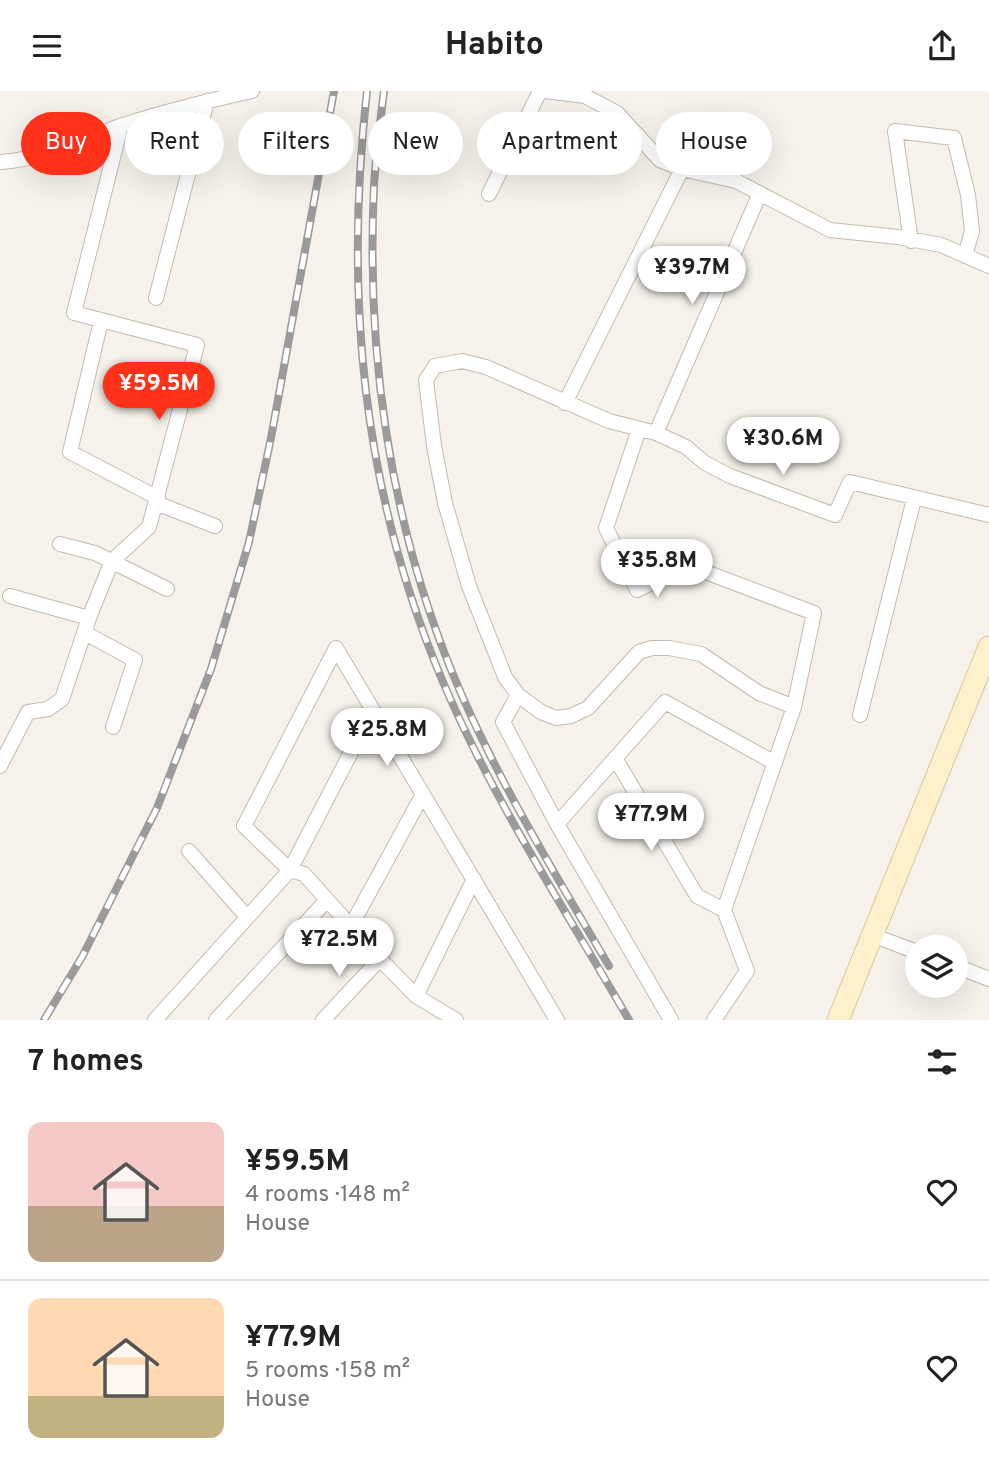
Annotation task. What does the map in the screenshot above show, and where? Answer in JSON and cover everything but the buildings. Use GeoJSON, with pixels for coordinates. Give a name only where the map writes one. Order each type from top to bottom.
{"type":"FeatureCollection","features":[{"type":"Feature","properties":{"kind":"street"},"geometry":{"type":"LineString","coordinates":[[0,162],[55,151],[121,126],[252,91]]}},
{"type":"Feature","properties":{"kind":"street"},"geometry":{"type":"LineString","coordinates":[[489,194],[542,91],[585,96],[618,113],[656,156]]}},
{"type":"Feature","properties":{"kind":"street"},"geometry":{"type":"LineString","coordinates":[[156,298],[207,101]]}},
{"type":"Feature","properties":{"kind":"street"},"geometry":{"type":"LineString","coordinates":[[0,766],[4,744],[28,712],[48,709],[62,699],[111,561],[149,527],[197,345],[74,313],[121,126]]}},
{"type":"Feature","properties":{"kind":"street"},"geometry":{"type":"LineString","coordinates":[[911,241],[895,131],[954,138],[968,195],[972,232],[965,255]]}},
{"type":"Feature","properties":{"kind":"street"},"geometry":{"type":"LineString","coordinates":[[565,403],[678,175]]}},
{"type":"Feature","properties":{"kind":"street"},"geometry":{"type":"LineString","coordinates":[[708,175],[736,181],[830,230],[898,237],[941,245],[989,266]]}},
{"type":"Feature","properties":{"kind":"street"},"geometry":{"type":"LineString","coordinates":[[656,433],[760,193]]}},
{"type":"Feature","properties":{"kind":"street"},"geometry":{"type":"LineString","coordinates":[[101,321],[70,452],[157,500],[215,526]]}},
{"type":"Feature","properties":{"kind":"street"},"geometry":{"type":"LineString","coordinates":[[794,707],[759,693],[701,654],[669,648],[652,648],[639,652],[588,708],[571,716],[556,717],[541,712],[517,695],[505,677],[469,586],[445,503],[434,446],[426,380],[435,366],[462,361],[486,367],[609,421],[656,433],[685,447],[705,463],[730,476],[835,515],[850,482],[989,515]]}},
{"type":"Feature","properties":{"kind":"street"},"geometry":{"type":"LineString","coordinates":[[639,429],[606,528],[637,590],[687,565],[814,613],[794,707],[724,910],[747,971],[714,1020]]}},
{"type":"Feature","properties":{"kind":"street"},"geometry":{"type":"LineString","coordinates":[[860,715],[914,499]]}},
{"type":"Feature","properties":{"kind":"street"},"geometry":{"type":"LineString","coordinates":[[60,544],[95,553],[167,589]]}},
{"type":"Feature","properties":{"kind":"street"},"geometry":{"type":"LineString","coordinates":[[10,596],[89,618]]}},
{"type":"Feature","properties":{"kind":"street"},"geometry":{"type":"LineString","coordinates":[[85,633],[135,660],[113,727]]}},
{"type":"Feature","properties":{"kind":"street"},"geometry":{"type":"LineString","coordinates":[[838,1020],[989,647]]}},
{"type":"Feature","properties":{"kind":"street"},"geometry":{"type":"LineString","coordinates":[[456,1020],[416,996],[304,874],[290,870],[244,826],[336,648],[557,1020]]}},
{"type":"Feature","properties":{"kind":"street"},"geometry":{"type":"LineString","coordinates":[[517,695],[503,722],[558,824],[671,1020]]}},
{"type":"Feature","properties":{"kind":"street"},"geometry":{"type":"LineString","coordinates":[[558,824],[665,702],[775,763]]}},
{"type":"Feature","properties":{"kind":"street"},"geometry":{"type":"LineString","coordinates":[[155,1020],[290,870],[373,711]]}},
{"type":"Feature","properties":{"kind":"street"},"geometry":{"type":"LineString","coordinates":[[615,758],[696,896],[724,910]]}},
{"type":"Feature","properties":{"kind":"street"},"geometry":{"type":"LineString","coordinates":[[351,926],[423,794]]}},
{"type":"Feature","properties":{"kind":"street"},"geometry":{"type":"LineString","coordinates":[[189,851],[247,917]]}},
{"type":"Feature","properties":{"kind":"street"},"geometry":{"type":"LineString","coordinates":[[416,996],[474,879]]}},
{"type":"Feature","properties":{"kind":"street"},"geometry":{"type":"LineString","coordinates":[[216,1020],[327,900]]}},
{"type":"Feature","properties":{"kind":"street"},"geometry":{"type":"LineString","coordinates":[[873,935],[905,947]]}},
{"type":"Feature","properties":{"kind":"street"},"geometry":{"type":"LineString","coordinates":[[323,1020],[380,959]]}},
{"type":"Feature","properties":{"kind":"street"},"geometry":{"type":"LineString","coordinates":[[968,971],[989,979]]}},
{"type":"Feature","properties":{"kind":"railway"},"geometry":{"type":"LineString","coordinates":[[44,1020],[82,957],[157,808],[211,669],[249,542],[271,438],[334,91]]}},
{"type":"Feature","properties":{"kind":"railway"},"geometry":{"type":"LineString","coordinates":[[367,91],[360,167],[360,318],[366,392],[377,465],[394,538],[416,610],[463,726],[507,812],[629,1020]]}},
{"type":"Feature","properties":{"kind":"railway"},"geometry":{"type":"LineString","coordinates":[[384,91],[374,186],[374,310],[386,433],[412,554],[430,614],[452,672],[486,748],[525,822],[609,966]]}}]}
